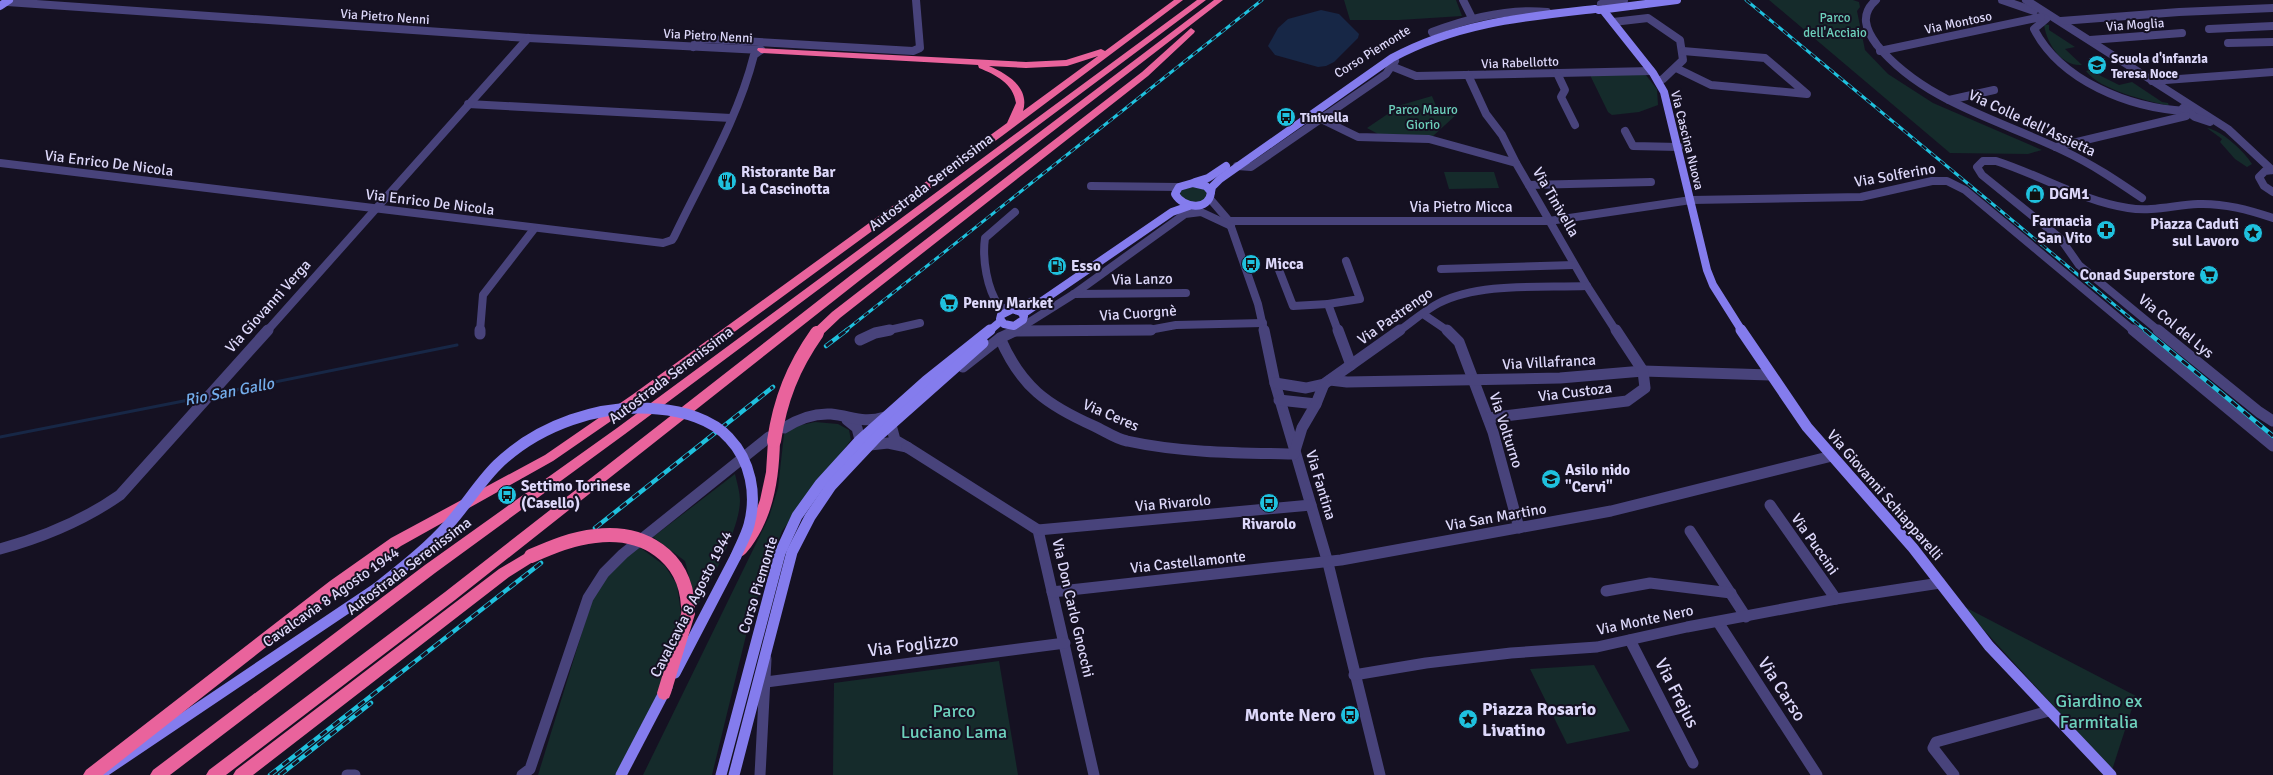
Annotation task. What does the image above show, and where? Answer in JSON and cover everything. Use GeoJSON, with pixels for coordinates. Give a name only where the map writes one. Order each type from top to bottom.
{"type":"FeatureCollection","features":[{"type":"Feature","properties":{"kind":"highway"},"geometry":{"type":"LineString","coordinates":[[91,775],[335,585],[396,542],[549,458],[648,389],[999,134],[1179,0]]}},
{"type":"Feature","properties":{"kind":"highway","name":"Autostrada Serenissima"},"geometry":{"type":"LineString","coordinates":[[158,775],[430,569],[621,431],[1202,0]]}},
{"type":"Feature","properties":{"kind":"highway","name":"Autostrada Serenissima"},"geometry":{"type":"LineString","coordinates":[[214,775],[450,596],[855,278],[1219,0]]}},
{"type":"Feature","properties":{"kind":"highway"},"geometry":{"type":"LineString","coordinates":[[736,556],[753,535],[766,509],[771,487],[777,414],[783,393],[798,359],[817,333],[836,315],[1145,74],[1189,32],[1228,0]]}},
{"type":"Feature","properties":{"kind":"highway"},"geometry":{"type":"LineString","coordinates":[[761,55],[1002,64],[1049,64],[1067,62],[1103,52],[1151,20]]}},
{"type":"Feature","properties":{"kind":"highway"},"geometry":{"type":"LineString","coordinates":[[761,55],[815,54],[981,66],[994,71],[1015,85],[1020,96],[1018,115],[999,134]]}},
{"type":"Feature","properties":{"kind":"highway"},"geometry":{"type":"LineString","coordinates":[[241,775],[504,573],[531,556],[582,538],[607,535],[642,540],[674,562],[685,577],[689,593],[688,614],[664,693]]}},
{"type":"Feature","properties":{"kind":"main road"},"geometry":{"type":"LineString","coordinates":[[1599,6],[1652,0]]}},
{"type":"Feature","properties":{"kind":"main road"},"geometry":{"type":"LineString","coordinates":[[1599,6],[1677,0]]}},
{"type":"Feature","properties":{"kind":"main road"},"geometry":{"type":"LineString","coordinates":[[0,6],[8,1]]}},
{"type":"Feature","properties":{"kind":"main road","name":"Corso Piemonte"},"geometry":{"type":"LineString","coordinates":[[1193,182],[1213,175],[1396,49],[1432,32],[1480,20],[1599,6]]}},
{"type":"Feature","properties":{"kind":"main road","name":"Corso Piemonte"},"geometry":{"type":"LineString","coordinates":[[1209,199],[1212,187],[1216,182],[1237,166],[1406,50],[1432,38],[1468,26],[1599,6]]}},
{"type":"Feature","properties":{"kind":"main road","name":"Via Cascina Nuova"},"geometry":{"type":"LineString","coordinates":[[1599,6],[1658,80],[1664,92],[1691,200]]}},
{"type":"Feature","properties":{"kind":"main road"},"geometry":{"type":"LineString","coordinates":[[1193,182],[1208,187],[1209,199],[1189,206],[1183,204],[1175,194],[1179,187],[1193,182]]}},
{"type":"Feature","properties":{"kind":"main road","name":"Corso Piemonte"},"geometry":{"type":"LineString","coordinates":[[734,775],[764,654],[792,552],[810,517],[831,486],[870,445],[890,420],[926,381],[1009,317],[1170,205],[1176,197]]}},
{"type":"Feature","properties":{"kind":"main road","name":"Via Giovanni Schiapparelli"},"geometry":{"type":"LineString","coordinates":[[1691,200],[1710,277],[1770,375],[1807,427],[1912,548],[1978,633],[2049,711],[2111,775]]}},
{"type":"Feature","properties":{"kind":"main road","name":"Corso Piemonte"},"geometry":{"type":"LineString","coordinates":[[721,775],[780,553],[802,510],[820,484],[860,440],[890,420],[944,377],[990,337],[1009,317],[1172,212],[1189,206]]}},
{"type":"Feature","properties":{"kind":"main road","name":"Cavalcavia 8 Agosto 1944"},"geometry":{"type":"LineString","coordinates":[[99,775],[377,588],[406,566],[430,543],[504,459],[524,443],[549,429],[573,420],[623,408],[665,409],[703,420],[728,436],[738,447],[747,466],[752,485],[749,525],[736,556],[621,775]]}},
{"type":"Feature","properties":{"kind":"street"},"geometry":{"type":"LineString","coordinates":[[693,47],[697,40],[706,40],[913,51],[920,48],[916,0]]}},
{"type":"Feature","properties":{"kind":"street"},"geometry":{"type":"LineString","coordinates":[[1463,0],[1472,18]]}},
{"type":"Feature","properties":{"kind":"street"},"geometry":{"type":"LineString","coordinates":[[1599,6],[1624,0]]}},
{"type":"Feature","properties":{"kind":"street","name":"Via Colle dell'Assietta"},"geometry":{"type":"LineString","coordinates":[[1876,0],[1867,9],[1865,19],[1869,35],[1880,51],[1912,80],[1949,100],[2056,147],[2103,172],[2142,198]]}},
{"type":"Feature","properties":{"kind":"street"},"geometry":{"type":"LineString","coordinates":[[2002,0],[2034,11]]}},
{"type":"Feature","properties":{"kind":"street","name":"Via Moglia"},"geometry":{"type":"LineString","coordinates":[[2021,0],[2032,7],[2034,11],[2043,18],[2062,25],[2085,41],[2107,51]]}},
{"type":"Feature","properties":{"kind":"street","name":"Via Moglia"},"geometry":{"type":"LineString","coordinates":[[2026,0],[2236,134],[2272,170],[2261,173],[2259,177],[2264,186],[2273,192]]}},
{"type":"Feature","properties":{"kind":"street","name":"Via Pietro Nenni"},"geometry":{"type":"LineString","coordinates":[[8,1],[528,38],[693,47],[761,55]]}},
{"type":"Feature","properties":{"kind":"street"},"geometry":{"type":"LineString","coordinates":[[2061,21],[2179,12],[2273,8]]}},
{"type":"Feature","properties":{"kind":"street"},"geometry":{"type":"LineString","coordinates":[[1432,32],[1472,18],[1534,10],[1547,12]]}},
{"type":"Feature","properties":{"kind":"street"},"geometry":{"type":"LineString","coordinates":[[1613,22],[1648,18],[1680,40],[1683,60],[1663,79],[1658,80]]}},
{"type":"Feature","properties":{"kind":"street"},"geometry":{"type":"LineString","coordinates":[[2043,18],[2034,29],[2036,36],[2050,54],[2063,66],[2101,88],[2165,110],[2188,113]]}},
{"type":"Feature","properties":{"kind":"street","name":"Via Montoso"},"geometry":{"type":"LineString","coordinates":[[1880,51],[2043,18]]}},
{"type":"Feature","properties":{"kind":"street"},"geometry":{"type":"LineString","coordinates":[[2209,29],[2273,26]]}},
{"type":"Feature","properties":{"kind":"street","name":"Via Moglia"},"geometry":{"type":"LineString","coordinates":[[2090,40],[2182,33]]}},
{"type":"Feature","properties":{"kind":"street","name":"Via Giovanni Verga"},"geometry":{"type":"LineString","coordinates":[[0,549],[41,538],[66,528],[101,510],[132,482],[528,38]]}},
{"type":"Feature","properties":{"kind":"street"},"geometry":{"type":"LineString","coordinates":[[2228,43],[2273,42]]}},
{"type":"Feature","properties":{"kind":"street","name":"Corso Piemonte"},"geometry":{"type":"LineString","coordinates":[[1237,166],[1251,167],[1321,119],[1386,74],[1391,66],[1406,50]]}},
{"type":"Feature","properties":{"kind":"street"},"geometry":{"type":"LineString","coordinates":[[1676,68],[1710,85],[1807,94],[1766,58],[1682,51]]}},
{"type":"Feature","properties":{"kind":"street","name":"Via Enrico De Nicola"},"geometry":{"type":"LineString","coordinates":[[0,163],[655,244],[669,242],[674,237],[731,118],[750,72],[761,55]]}},
{"type":"Feature","properties":{"kind":"street","name":"Via Rabellotto"},"geometry":{"type":"LineString","coordinates":[[1391,66],[1412,75],[1651,71]]}},
{"type":"Feature","properties":{"kind":"street"},"geometry":{"type":"LineString","coordinates":[[2152,81],[2273,72]]}},
{"type":"Feature","properties":{"kind":"street"},"geometry":{"type":"LineString","coordinates":[[1557,73],[1565,90],[1561,97],[1575,125]]}},
{"type":"Feature","properties":{"kind":"street"},"geometry":{"type":"LineString","coordinates":[[1468,75],[1486,114],[1502,135],[1516,163]]}},
{"type":"Feature","properties":{"kind":"street","name":"Via Moglia"},"geometry":{"type":"LineString","coordinates":[[2162,87],[2168,94],[2180,102],[2188,113],[2236,134]]}},
{"type":"Feature","properties":{"kind":"street","name":"Via Colle dell'Assietta"},"geometry":{"type":"LineString","coordinates":[[1949,100],[1994,90]]}},
{"type":"Feature","properties":{"kind":"street"},"geometry":{"type":"LineString","coordinates":[[468,104],[731,118]]}},
{"type":"Feature","properties":{"kind":"street"},"geometry":{"type":"LineString","coordinates":[[2165,110],[2176,118]]}},
{"type":"Feature","properties":{"kind":"street"},"geometry":{"type":"LineString","coordinates":[[2056,147],[2176,118],[2188,113]]}},
{"type":"Feature","properties":{"kind":"street","name":"Via Tinivella"},"geometry":{"type":"LineString","coordinates":[[1321,119],[1358,137],[1429,139],[1516,163],[1574,265],[1643,371]]}},
{"type":"Feature","properties":{"kind":"street"},"geometry":{"type":"LineString","coordinates":[[1625,131],[1633,146],[1679,148]]}},
{"type":"Feature","properties":{"kind":"street","name":"Via Col del Lys"},"geometry":{"type":"LineString","coordinates":[[2273,218],[2238,208],[2204,204],[2157,209],[2129,208],[2064,187],[2008,165],[1986,160],[1980,162],[1977,167],[1982,175],[2060,238],[2078,265],[2273,422]]}},
{"type":"Feature","properties":{"kind":"street","name":"Via Solferino"},"geometry":{"type":"LineString","coordinates":[[1691,200],[1860,197],[1932,181],[1948,181],[1958,185],[2273,446]]}},
{"type":"Feature","properties":{"kind":"street"},"geometry":{"type":"LineString","coordinates":[[1529,185],[1651,182]]}},
{"type":"Feature","properties":{"kind":"street"},"geometry":{"type":"LineString","coordinates":[[1091,186],[1179,187]]}},
{"type":"Feature","properties":{"kind":"street","name":"Via Fantina"},"geometry":{"type":"LineString","coordinates":[[1209,199],[1220,210],[1230,224],[1263,323],[1279,400],[1328,563],[1354,675],[1380,775]]}},
{"type":"Feature","properties":{"kind":"street","name":"Via Pietro Micca"},"geometry":{"type":"LineString","coordinates":[[1230,224],[1549,221],[1691,200]]}},
{"type":"Feature","properties":{"kind":"street"},"geometry":{"type":"LineString","coordinates":[[1009,317],[996,303],[986,266],[984,243],[985,238],[1015,212]]}},
{"type":"Feature","properties":{"kind":"street","name":"Corso Piemonte"},"geometry":{"type":"LineString","coordinates":[[944,377],[960,370],[1000,338],[1009,317],[1074,294],[1180,217],[1190,212],[1207,214],[1230,224]]}},
{"type":"Feature","properties":{"kind":"street"},"geometry":{"type":"LineString","coordinates":[[480,334],[483,295],[534,229]]}},
{"type":"Feature","properties":{"kind":"street"},"geometry":{"type":"LineString","coordinates":[[1121,261],[1144,238],[1146,230]]}},
{"type":"Feature","properties":{"kind":"street"},"geometry":{"type":"LineString","coordinates":[[1279,270],[1293,306],[1328,304],[1360,299],[1346,261]]}},
{"type":"Feature","properties":{"kind":"street"},"geometry":{"type":"LineString","coordinates":[[1442,268],[1574,265]]}},
{"type":"Feature","properties":{"kind":"street","name":"Via Pastrengo"},"geometry":{"type":"LineString","coordinates":[[1275,383],[1306,388],[1327,382],[1444,299],[1460,294],[1587,286]]}},
{"type":"Feature","properties":{"kind":"street","name":"Via Lanzo"},"geometry":{"type":"LineString","coordinates":[[1074,294],[1186,292]]}},
{"type":"Feature","properties":{"kind":"street"},"geometry":{"type":"LineString","coordinates":[[1328,304],[1351,365]]}},
{"type":"Feature","properties":{"kind":"street","name":"Via Volturno"},"geometry":{"type":"LineString","coordinates":[[1423,314],[1456,337],[1488,418],[1519,528]]}},
{"type":"Feature","properties":{"kind":"street","name":"Via Cuorgnè"},"geometry":{"type":"LineString","coordinates":[[1009,317],[1149,330],[1176,325],[1263,323]]}},
{"type":"Feature","properties":{"kind":"street"},"geometry":{"type":"LineString","coordinates":[[860,340],[875,333],[920,323]]}},
{"type":"Feature","properties":{"kind":"street","name":"Via Ceres"},"geometry":{"type":"LineString","coordinates":[[1000,338],[1010,362],[1021,377],[1044,400],[1055,408],[1126,441],[1210,452],[1294,454]]}},
{"type":"Feature","properties":{"kind":"street","name":"Via Villafranca"},"geometry":{"type":"LineString","coordinates":[[1327,382],[1560,378],[1643,371],[1770,375]]}},
{"type":"Feature","properties":{"kind":"street","name":"Via Custoza"},"geometry":{"type":"LineString","coordinates":[[1488,418],[1627,401],[1645,388],[1643,371]]}},
{"type":"Feature","properties":{"kind":"street"},"geometry":{"type":"LineString","coordinates":[[1294,454],[1302,428],[1327,382]]}},
{"type":"Feature","properties":{"kind":"street"},"geometry":{"type":"LineString","coordinates":[[1279,400],[1316,404]]}},
{"type":"Feature","properties":{"kind":"street"},"geometry":{"type":"LineString","coordinates":[[784,428],[790,424],[816,415],[836,415],[846,419],[862,422],[890,420],[895,440],[907,447]]}},
{"type":"Feature","properties":{"kind":"street"},"geometry":{"type":"LineString","coordinates":[[846,419],[857,428],[860,440]]}},
{"type":"Feature","properties":{"kind":"street"},"geometry":{"type":"LineString","coordinates":[[526,773],[588,598],[604,573],[623,554],[770,437]]}},
{"type":"Feature","properties":{"kind":"street"},"geometry":{"type":"LineString","coordinates":[[870,445],[888,443],[907,447]]}},
{"type":"Feature","properties":{"kind":"street","name":"Via Don Carlo Gnocchi"},"geometry":{"type":"LineString","coordinates":[[907,447],[1038,530],[1094,775]]}},
{"type":"Feature","properties":{"kind":"street","name":"Via San Martino"},"geometry":{"type":"LineString","coordinates":[[1328,563],[1636,505],[1790,464],[1832,456]]}},
{"type":"Feature","properties":{"kind":"street","name":"Via Rivarolo"},"geometry":{"type":"LineString","coordinates":[[1038,530],[1311,505]]}},
{"type":"Feature","properties":{"kind":"street","name":"Via Puccini"},"geometry":{"type":"LineString","coordinates":[[1770,505],[1836,600]]}},
{"type":"Feature","properties":{"kind":"street"},"geometry":{"type":"LineString","coordinates":[[1690,531],[1746,617]]}},
{"type":"Feature","properties":{"kind":"street","name":"Via Castellamonte"},"geometry":{"type":"LineString","coordinates":[[1052,592],[1328,563]]}},
{"type":"Feature","properties":{"kind":"street"},"geometry":{"type":"LineString","coordinates":[[1606,591],[1650,583],[1731,593]]}},
{"type":"Feature","properties":{"kind":"street","name":"Via Monte Nero"},"geometry":{"type":"LineString","coordinates":[[1354,675],[1426,662],[1511,653],[1590,648],[1836,600],[1940,583]]}},
{"type":"Feature","properties":{"kind":"street","name":"Via Carso"},"geometry":{"type":"LineString","coordinates":[[1718,622],[1817,775]]}},
{"type":"Feature","properties":{"kind":"street","name":"Via Frejus"},"geometry":{"type":"LineString","coordinates":[[1630,640],[1693,763]]}},
{"type":"Feature","properties":{"kind":"street","name":"Via Foglizzo"},"geometry":{"type":"LineString","coordinates":[[766,682],[1065,643]]}},
{"type":"Feature","properties":{"kind":"street"},"geometry":{"type":"LineString","coordinates":[[760,775],[766,682],[764,654]]}},
{"type":"Feature","properties":{"kind":"street"},"geometry":{"type":"LineString","coordinates":[[1954,775],[1933,748],[1936,742],[2049,711]]}},
{"type":"Feature","properties":{"kind":"street"},"geometry":{"type":"LineString","coordinates":[[347,775],[355,775]]}},
{"type":"Feature","properties":{"kind":"green space"},"geometry":{"type":"Polygon","coordinates":[[[1344,0],[1456,0],[1462,16],[1399,20],[1350,20],[1344,0]]]}},
{"type":"Feature","properties":{"kind":"green space","name":"Parco dell'Acciaio"},"geometry":{"type":"Polygon","coordinates":[[[1769,0],[1853,0],[1859,2],[1860,7],[1857,11],[1865,50],[1888,74],[1933,103],[2042,150],[2028,154],[1950,153],[1769,0]]]}},
{"type":"Feature","properties":{"kind":"green space"},"geometry":{"type":"Polygon","coordinates":[[[2044,24],[2049,25],[2049,30],[2075,47],[2065,49],[2082,65],[2074,65],[2061,58],[2051,45],[2045,31],[2044,24]]]}},
{"type":"Feature","properties":{"kind":"green space"},"geometry":{"type":"Polygon","coordinates":[[[2089,70],[2119,85],[2132,82],[2162,102],[2168,103],[2169,106],[2112,89],[2093,78],[2086,71],[2089,70]]]}},
{"type":"Feature","properties":{"kind":"green space"},"geometry":{"type":"Polygon","coordinates":[[[1645,74],[1657,89],[1658,105],[1639,112],[1612,115],[1608,112],[1590,75],[1645,74]]]}},
{"type":"Feature","properties":{"kind":"green space","name":"Parco Mauro Giorio"},"geometry":{"type":"Polygon","coordinates":[[[1432,96],[1436,106],[1457,114],[1433,136],[1378,134],[1367,128],[1401,105],[1432,96]]]}},
{"type":"Feature","properties":{"kind":"green space"},"geometry":{"type":"Polygon","coordinates":[[[2207,128],[2226,137],[2249,159],[2252,164],[2247,167],[2235,159],[2220,142],[2222,139],[2207,128]]]}},
{"type":"Feature","properties":{"kind":"green space"},"geometry":{"type":"Polygon","coordinates":[[[1444,172],[1494,172],[1499,188],[1449,189],[1444,172]]]}},
{"type":"Feature","properties":{"kind":"green space"},"geometry":{"type":"Polygon","coordinates":[[[1197,186],[1207,191],[1205,200],[1193,203],[1180,196],[1181,190],[1197,186]]]}},
{"type":"Feature","properties":{"kind":"green space"},"geometry":{"type":"Polygon","coordinates":[[[815,422],[838,424],[849,430],[851,440],[782,531],[751,615],[712,775],[643,775],[769,517],[778,488],[784,434],[797,426],[815,422]]]}},
{"type":"Feature","properties":{"kind":"green space"},"geometry":{"type":"Polygon","coordinates":[[[735,474],[740,501],[735,527],[730,541],[697,607],[685,561],[653,537],[735,474]]]}},
{"type":"Feature","properties":{"kind":"green space"},"geometry":{"type":"Polygon","coordinates":[[[638,546],[665,566],[677,585],[681,614],[657,697],[619,775],[538,775],[592,600],[608,573],[638,546]]]}},
{"type":"Feature","properties":{"kind":"green space","name":"Giardino ex Farmitalia"},"geometry":{"type":"Polygon","coordinates":[[[1961,605],[2136,696],[2112,770],[1961,605]]]}},
{"type":"Feature","properties":{"kind":"green space","name":"Parco Luciano Lama"},"geometry":{"type":"Polygon","coordinates":[[[999,661],[1018,775],[833,775],[834,683],[999,661]]]}},
{"type":"Feature","properties":{"kind":"green space"},"geometry":{"type":"Polygon","coordinates":[[[1594,665],[1630,731],[1567,744],[1530,669],[1594,665]]]}},
{"type":"Feature","properties":{"kind":"water"},"geometry":{"type":"Polygon","coordinates":[[[1321,10],[1339,14],[1359,34],[1358,38],[1334,62],[1326,66],[1318,67],[1275,55],[1268,46],[1278,28],[1288,19],[1321,10]]]}},
{"type":"Feature","properties":{"kind":"waterway","name":"Rio San Gallo"},"geometry":{"type":"LineString","coordinates":[[216,394],[457,345]]}},
{"type":"Feature","properties":{"kind":"waterway","name":"Rio San Gallo"},"geometry":{"type":"LineString","coordinates":[[0,437],[204,397]]}},
{"type":"Feature","properties":{"kind":"railway"},"geometry":{"type":"LineString","coordinates":[[845,331],[1262,0]]}},
{"type":"Feature","properties":{"kind":"railway"},"geometry":{"type":"LineString","coordinates":[[1746,0],[2146,331]]}},
{"type":"Feature","properties":{"kind":"railway"},"geometry":{"type":"LineString","coordinates":[[826,346],[847,330]]}},
{"type":"Feature","properties":{"kind":"railway"},"geometry":{"type":"LineString","coordinates":[[2145,330],[2273,436]]}},
{"type":"Feature","properties":{"kind":"railway"},"geometry":{"type":"LineString","coordinates":[[595,528],[773,387]]}},
{"type":"Feature","properties":{"kind":"railway"},"geometry":{"type":"LineString","coordinates":[[270,775],[541,563]]}},
{"type":"Feature","properties":{"kind":"railway"},"geometry":{"type":"LineString","coordinates":[[280,775],[371,703]]}},
{"type":"Feature","properties":{"kind":"place","name":"Scuola d'infanzia Teresa Noce"},"geometry":{"type":"Point","coordinates":[2097,65]}},
{"type":"Feature","properties":{"kind":"place","name":"Tinivella"},"geometry":{"type":"Point","coordinates":[1286,117]}},
{"type":"Feature","properties":{"kind":"place","name":"Ristorante Bar La Cascinotta"},"geometry":{"type":"Point","coordinates":[727,181]}},
{"type":"Feature","properties":{"kind":"place","name":"DGM1"},"geometry":{"type":"Point","coordinates":[2035,194]}},
{"type":"Feature","properties":{"kind":"place","name":"Farmacia San Vito"},"geometry":{"type":"Point","coordinates":[2106,230]}},
{"type":"Feature","properties":{"kind":"place","name":"Piazza Caduti sul Lavoro"},"geometry":{"type":"Point","coordinates":[2253,233]}},
{"type":"Feature","properties":{"kind":"place","name":"Micca"},"geometry":{"type":"Point","coordinates":[1251,264]}},
{"type":"Feature","properties":{"kind":"place","name":"Esso"},"geometry":{"type":"Point","coordinates":[1057,266]}},
{"type":"Feature","properties":{"kind":"place","name":"Conad Superstore"},"geometry":{"type":"Point","coordinates":[2209,275]}},
{"type":"Feature","properties":{"kind":"place","name":"Penny Market"},"geometry":{"type":"Point","coordinates":[949,303]}},
{"type":"Feature","properties":{"kind":"place","name":"Asilo nido \"Cervi\""},"geometry":{"type":"Point","coordinates":[1551,479]}},
{"type":"Feature","properties":{"kind":"place","name":"Settimo Torinese (Casello)"},"geometry":{"type":"Point","coordinates":[507,495]}},
{"type":"Feature","properties":{"kind":"place","name":"Rivarolo"},"geometry":{"type":"Point","coordinates":[1269,503]}},
{"type":"Feature","properties":{"kind":"place","name":"Monte Nero"},"geometry":{"type":"Point","coordinates":[1350,715]}},
{"type":"Feature","properties":{"kind":"place","name":"Piazza Rosario Livatino"},"geometry":{"type":"Point","coordinates":[1468,719]}}]}
